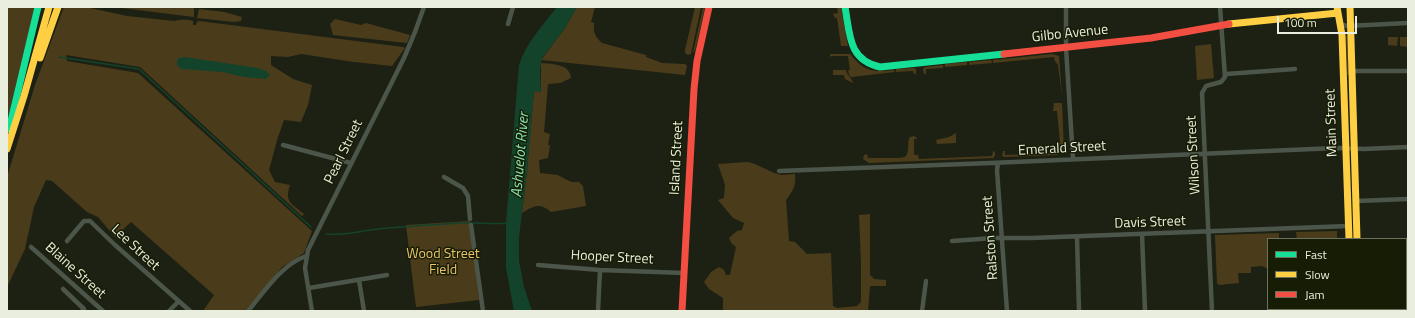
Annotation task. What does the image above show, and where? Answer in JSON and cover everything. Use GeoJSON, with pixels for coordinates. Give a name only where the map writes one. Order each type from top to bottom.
{"type":"FeatureCollection","features":[{"type":"Feature","properties":{"kind":"main road"},"geometry":{"type":"LineString","coordinates":[[8,146],[9,125],[38,7]]}},
{"type":"Feature","properties":{"kind":"main road"},"geometry":{"type":"LineString","coordinates":[[8,146],[24,96],[49,7]]}},
{"type":"Feature","properties":{"kind":"main road"},"geometry":{"type":"LineString","coordinates":[[24,96],[38,63],[58,7]]}},
{"type":"Feature","properties":{"kind":"main road","name":"Island Street"},"geometry":{"type":"LineString","coordinates":[[682,311],[694,90],[698,54],[709,7]]}},
{"type":"Feature","properties":{"kind":"main road","name":"Gilbo Avenue"},"geometry":{"type":"LineString","coordinates":[[845,7],[855,51],[860,60],[865,64],[874,67],[1151,38],[1222,26],[1338,10]]}},
{"type":"Feature","properties":{"kind":"main road","name":"Main Street"},"geometry":{"type":"LineString","coordinates":[[1350,7],[1357,238]]}},
{"type":"Feature","properties":{"kind":"main road","name":"Main Street"},"geometry":{"type":"LineString","coordinates":[[1338,10],[1342,35],[1349,238]]}},
{"type":"Feature","properties":{"kind":"street","name":"Pearl Street"},"geometry":{"type":"LineString","coordinates":[[312,311],[305,268],[306,256],[314,236],[404,58],[424,7]]}},
{"type":"Feature","properties":{"kind":"street"},"geometry":{"type":"LineString","coordinates":[[508,24],[513,7]]}},
{"type":"Feature","properties":{"kind":"street"},"geometry":{"type":"LineString","coordinates":[[1066,7],[1066,48],[1073,159]]}},
{"type":"Feature","properties":{"kind":"street"},"geometry":{"type":"LineString","coordinates":[[1220,7],[1226,74],[1294,68]]}},
{"type":"Feature","properties":{"kind":"street"},"geometry":{"type":"LineString","coordinates":[[1340,24],[1350,26],[1408,23]]}},
{"type":"Feature","properties":{"kind":"street"},"geometry":{"type":"LineString","coordinates":[[1351,71],[1408,71]]}},
{"type":"Feature","properties":{"kind":"street","name":"Wilson Street"},"geometry":{"type":"LineString","coordinates":[[1212,311],[1202,93],[1206,86],[1223,80],[1226,74]]}},
{"type":"Feature","properties":{"kind":"street"},"geometry":{"type":"LineString","coordinates":[[283,145],[351,163]]}},
{"type":"Feature","properties":{"kind":"street","name":"Emerald Street"},"geometry":{"type":"LineString","coordinates":[[780,171],[998,163],[1346,147],[1408,147]]}},
{"type":"Feature","properties":{"kind":"street","name":"Ralston Street"},"geometry":{"type":"LineString","coordinates":[[998,163],[996,169],[1007,311]]}},
{"type":"Feature","properties":{"kind":"street"},"geometry":{"type":"LineString","coordinates":[[444,177],[463,188],[468,196],[470,219]]}},
{"type":"Feature","properties":{"kind":"street"},"geometry":{"type":"LineString","coordinates":[[1356,201],[1408,199]]}},
{"type":"Feature","properties":{"kind":"street","name":"Lee Street"},"geometry":{"type":"LineString","coordinates":[[67,241],[84,221],[90,221],[178,302],[190,311]]}},
{"type":"Feature","properties":{"kind":"street"},"geometry":{"type":"LineString","coordinates":[[471,225],[483,311]]}},
{"type":"Feature","properties":{"kind":"street","name":"Davis Street"},"geometry":{"type":"LineString","coordinates":[[952,241],[1348,226]]}},
{"type":"Feature","properties":{"kind":"street"},"geometry":{"type":"LineString","coordinates":[[1142,234],[1145,311]]}},
{"type":"Feature","properties":{"kind":"street"},"geometry":{"type":"LineString","coordinates":[[1077,237],[1079,311]]}},
{"type":"Feature","properties":{"kind":"street","name":"Blaine Street"},"geometry":{"type":"LineString","coordinates":[[31,247],[103,311]]}},
{"type":"Feature","properties":{"kind":"street"},"geometry":{"type":"LineString","coordinates":[[248,311],[282,271],[296,260],[306,256]]}},
{"type":"Feature","properties":{"kind":"street","name":"Hooper Street"},"geometry":{"type":"LineString","coordinates":[[538,265],[600,270],[684,273]]}},
{"type":"Feature","properties":{"kind":"street"},"geometry":{"type":"LineString","coordinates":[[598,311],[600,270]]}},
{"type":"Feature","properties":{"kind":"street"},"geometry":{"type":"LineString","coordinates":[[309,288],[387,275]]}},
{"type":"Feature","properties":{"kind":"street"},"geometry":{"type":"LineString","coordinates":[[359,280],[364,311]]}},
{"type":"Feature","properties":{"kind":"street"},"geometry":{"type":"LineString","coordinates":[[922,311],[926,282]]}},
{"type":"Feature","properties":{"kind":"street"},"geometry":{"type":"LineString","coordinates":[[63,289],[84,310]]}},
{"type":"Feature","properties":{"kind":"street"},"geometry":{"type":"LineString","coordinates":[[169,311],[178,302]]}},
{"type":"Feature","properties":{"kind":"green space"},"geometry":{"type":"Polygon","coordinates":[[[7,7],[35,7],[7,121],[7,7]]]}},
{"type":"Feature","properties":{"kind":"green space"},"geometry":{"type":"Polygon","coordinates":[[[64,7],[90,8],[127,16],[174,21],[188,20],[193,21],[193,25],[196,25],[199,21],[405,48],[392,66],[301,54],[288,57],[271,56],[271,65],[293,79],[312,85],[308,105],[301,122],[284,120],[269,170],[275,182],[290,185],[288,195],[290,202],[304,214],[302,216],[140,67],[66,55],[67,61],[138,73],[312,231],[304,253],[282,267],[245,311],[203,311],[214,295],[131,222],[115,237],[98,217],[87,212],[52,181],[46,180],[34,207],[25,249],[7,287],[7,177],[35,85],[64,7]]]}},
{"type":"Feature","properties":{"kind":"green space"},"geometry":{"type":"Polygon","coordinates":[[[114,7],[194,8],[194,17],[114,7]]]}},
{"type":"Feature","properties":{"kind":"green space"},"geometry":{"type":"Polygon","coordinates":[[[577,7],[595,7],[591,22],[594,23],[595,34],[602,43],[646,55],[646,57],[662,63],[685,64],[687,66],[685,75],[541,60],[565,28],[577,7]]]}},
{"type":"Feature","properties":{"kind":"green space"},"geometry":{"type":"Polygon","coordinates":[[[695,7],[701,7],[691,54],[688,55],[685,53],[685,50],[695,7]]]}},
{"type":"Feature","properties":{"kind":"green space"},"geometry":{"type":"Polygon","coordinates":[[[703,7],[705,7],[695,51],[693,53],[703,7]]]}},
{"type":"Feature","properties":{"kind":"green space"},"geometry":{"type":"Polygon","coordinates":[[[837,7],[841,7],[848,46],[841,46],[837,18],[835,18],[833,14],[838,13],[837,7]]]}},
{"type":"Feature","properties":{"kind":"green space"},"geometry":{"type":"Polygon","coordinates":[[[199,9],[224,12],[242,17],[241,21],[234,22],[197,18],[199,9]]]}},
{"type":"Feature","properties":{"kind":"green space"},"geometry":{"type":"Polygon","coordinates":[[[335,19],[361,25],[366,23],[410,35],[407,43],[333,35],[330,24],[335,19]]]}},
{"type":"Feature","properties":{"kind":"green space"},"geometry":{"type":"Polygon","coordinates":[[[1347,36],[1349,75],[1347,75],[1347,36]]]}},
{"type":"Feature","properties":{"kind":"green space"},"geometry":{"type":"Polygon","coordinates":[[[1388,37],[1398,37],[1397,46],[1388,45],[1388,37]]]}},
{"type":"Feature","properties":{"kind":"green space"},"geometry":{"type":"Polygon","coordinates":[[[1400,37],[1408,37],[1408,47],[1400,46],[1400,37]]]}},
{"type":"Feature","properties":{"kind":"green space"},"geometry":{"type":"Polygon","coordinates":[[[1211,44],[1214,78],[1197,80],[1195,46],[1211,44]]]}},
{"type":"Feature","properties":{"kind":"green space"},"geometry":{"type":"Polygon","coordinates":[[[830,54],[850,54],[855,60],[869,70],[894,70],[895,72],[852,78],[849,75],[848,70],[850,70],[848,56],[831,56],[830,58],[830,54]]]}},
{"type":"Feature","properties":{"kind":"green space"},"geometry":{"type":"Polygon","coordinates":[[[1052,54],[1059,56],[1062,96],[1058,65],[1054,57],[993,63],[993,60],[1052,54]]]}},
{"type":"Feature","properties":{"kind":"green space"},"geometry":{"type":"Polygon","coordinates":[[[991,60],[992,63],[969,65],[969,62],[991,60]]]}},
{"type":"Feature","properties":{"kind":"green space"},"geometry":{"type":"Polygon","coordinates":[[[967,62],[967,65],[945,67],[945,64],[967,62]]]}},
{"type":"Feature","properties":{"kind":"green space"},"geometry":{"type":"Polygon","coordinates":[[[541,63],[556,64],[564,67],[570,73],[571,78],[560,83],[548,84],[544,132],[550,134],[548,145],[550,145],[548,158],[539,160],[540,173],[558,175],[572,182],[579,182],[583,186],[586,206],[551,212],[543,207],[536,206],[522,213],[534,90],[541,92],[541,63]]]}},
{"type":"Feature","properties":{"kind":"green space"},"geometry":{"type":"Polygon","coordinates":[[[943,65],[943,68],[926,69],[926,74],[924,74],[923,69],[925,67],[943,65]]]}},
{"type":"Feature","properties":{"kind":"green space"},"geometry":{"type":"Polygon","coordinates":[[[896,69],[916,69],[916,74],[914,74],[913,71],[896,72],[896,69]]]}},
{"type":"Feature","properties":{"kind":"green space"},"geometry":{"type":"Polygon","coordinates":[[[833,70],[846,70],[853,83],[845,79],[844,75],[833,75],[833,70]]]}},
{"type":"Feature","properties":{"kind":"green space"},"geometry":{"type":"Polygon","coordinates":[[[1054,103],[1062,103],[1064,151],[1057,155],[1002,156],[1003,151],[1005,151],[1005,155],[1056,153],[1057,143],[1060,142],[1057,111],[1053,111],[1054,103]]]}},
{"type":"Feature","properties":{"kind":"green space"},"geometry":{"type":"Polygon","coordinates":[[[956,133],[956,143],[937,144],[936,140],[949,137],[956,133]]]}},
{"type":"Feature","properties":{"kind":"green space"},"geometry":{"type":"Polygon","coordinates":[[[914,136],[917,139],[914,139],[914,155],[918,155],[919,159],[992,156],[993,151],[995,152],[995,156],[993,158],[869,163],[863,159],[864,155],[867,154],[868,158],[905,157],[908,152],[909,139],[910,137],[914,136]]]}},
{"type":"Feature","properties":{"kind":"green space"},"geometry":{"type":"Polygon","coordinates":[[[747,162],[777,174],[795,174],[794,188],[786,200],[789,241],[795,242],[807,254],[831,253],[833,306],[837,308],[857,306],[861,302],[859,215],[870,214],[870,275],[874,279],[886,280],[886,286],[870,286],[868,311],[723,311],[723,298],[709,289],[704,282],[711,272],[719,267],[724,270],[726,275],[730,275],[736,247],[732,244],[729,238],[737,231],[742,230],[744,223],[733,218],[718,200],[724,198],[725,185],[718,164],[747,162]]]}},
{"type":"Feature","properties":{"kind":"green space","name":"Wood Street Field"},"geometry":{"type":"Polygon","coordinates":[[[470,221],[479,300],[416,307],[406,225],[470,221]]]}},
{"type":"Feature","properties":{"kind":"green space"},"geometry":{"type":"Polygon","coordinates":[[[1337,231],[1337,238],[1297,238],[1296,232],[1337,231]]]}},
{"type":"Feature","properties":{"kind":"green space"},"geometry":{"type":"Polygon","coordinates":[[[1279,233],[1279,238],[1267,238],[1267,268],[1262,266],[1251,267],[1251,273],[1238,273],[1239,283],[1219,285],[1217,283],[1215,235],[1279,233]]]}},
{"type":"Feature","properties":{"kind":"water","name":"Ashuelot River"},"geometry":{"type":"Polygon","coordinates":[[[557,7],[577,7],[565,28],[542,58],[540,71],[541,92],[534,91],[527,171],[519,237],[519,261],[524,287],[532,311],[514,311],[506,268],[506,223],[519,65],[530,42],[557,7]]]}},
{"type":"Feature","properties":{"kind":"water"},"geometry":{"type":"Polygon","coordinates":[[[185,57],[258,68],[266,71],[270,75],[266,79],[244,77],[223,72],[181,69],[177,65],[177,60],[185,57]]]}},
{"type":"Feature","properties":{"kind":"waterway"},"geometry":{"type":"LineString","coordinates":[[59,57],[139,69],[311,227]]}},
{"type":"Feature","properties":{"kind":"waterway"},"geometry":{"type":"LineString","coordinates":[[326,234],[345,234],[388,228],[461,223],[507,223]]}},
{"type":"Feature","properties":{"kind":"traffic: fast"},"geometry":{"type":"LineString","coordinates":[[9,129],[38,7]]}},
{"type":"Feature","properties":{"kind":"traffic: fast"},"geometry":{"type":"LineString","coordinates":[[845,7],[850,36],[856,52],[870,64],[880,67],[1004,54]]}},
{"type":"Feature","properties":{"kind":"traffic: slow"},"geometry":{"type":"LineString","coordinates":[[7,149],[24,96],[49,7]]}},
{"type":"Feature","properties":{"kind":"traffic: slow"},"geometry":{"type":"LineString","coordinates":[[40,58],[58,7]]}},
{"type":"Feature","properties":{"kind":"traffic: slow"},"geometry":{"type":"LineString","coordinates":[[1337,7],[1342,35],[1349,238]]}},
{"type":"Feature","properties":{"kind":"traffic: slow"},"geometry":{"type":"LineString","coordinates":[[1350,7],[1357,238]]}},
{"type":"Feature","properties":{"kind":"traffic: slow"},"geometry":{"type":"LineString","coordinates":[[1229,24],[1338,13]]}},
{"type":"Feature","properties":{"kind":"traffic: jam"},"geometry":{"type":"LineString","coordinates":[[682,311],[694,89],[697,61],[709,7]]}},
{"type":"Feature","properties":{"kind":"traffic: jam"},"geometry":{"type":"LineString","coordinates":[[1004,54],[1151,38],[1229,24]]}}]}
